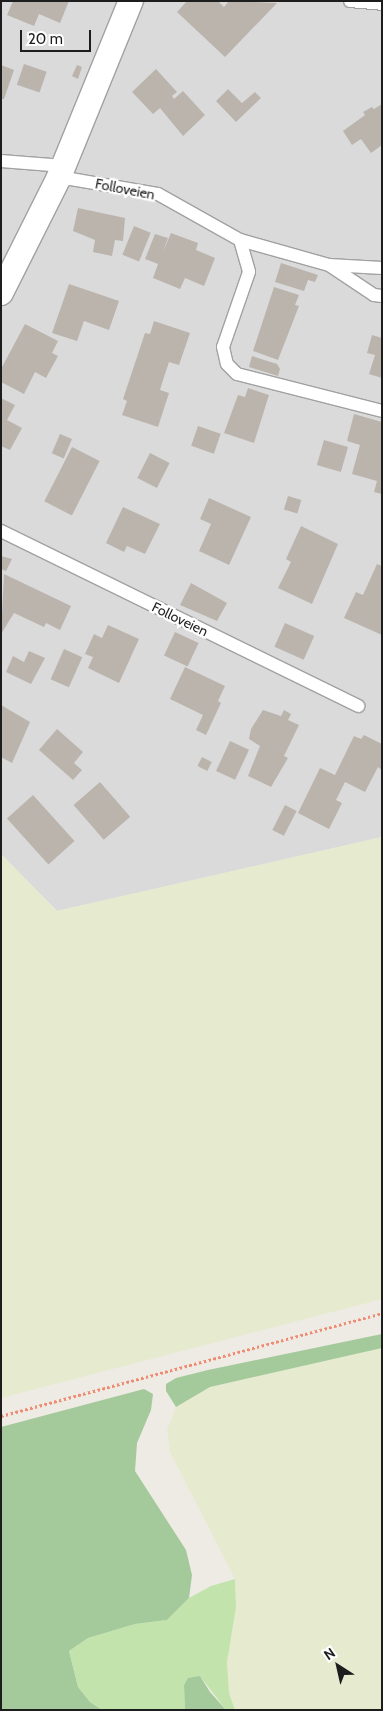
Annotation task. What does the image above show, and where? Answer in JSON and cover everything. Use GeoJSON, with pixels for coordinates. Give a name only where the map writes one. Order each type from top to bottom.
{"type":"FeatureCollection","features":[{"type":"Feature","properties":{"kind":"street"},"geometry":{"type":"LineString","coordinates":[[1,293],[62,172],[131,1]]}},
{"type":"Feature","properties":{"kind":"lane"},"geometry":{"type":"LineString","coordinates":[[350,1],[382,4]]}},
{"type":"Feature","properties":{"kind":"lane","name":"Folloveien"},"geometry":{"type":"LineString","coordinates":[[1,161],[62,172],[158,194],[240,240],[329,265],[382,268]]}},
{"type":"Feature","properties":{"kind":"lane"},"geometry":{"type":"LineString","coordinates":[[240,240],[249,272],[223,346],[227,364],[237,374],[382,411]]}},
{"type":"Feature","properties":{"kind":"lane","name":"Folloveien"},"geometry":{"type":"LineString","coordinates":[[329,265],[374,295],[382,296]]}},
{"type":"Feature","properties":{"kind":"lane","name":"Folloveien"},"geometry":{"type":"LineString","coordinates":[[1,531],[359,706]]}},
{"type":"Feature","properties":{"kind":"path"},"geometry":{"type":"LineString","coordinates":[[1,1416],[382,1313]]}},
{"type":"Feature","properties":{"kind":"shaded area"},"geometry":{"type":"Polygon","coordinates":[[[1,1],[382,1],[382,837],[57,911],[1,854],[1,1]]]}},
{"type":"Feature","properties":{"kind":"green space"},"geometry":{"type":"Polygon","coordinates":[[[382,837],[382,1299],[1,1398],[1,854],[57,911],[382,837]]]}},
{"type":"Feature","properties":{"kind":"green space"},"geometry":{"type":"Polygon","coordinates":[[[382,1334],[382,1348],[210,1387],[176,1407],[166,1391],[166,1384],[176,1378],[382,1334]]]}},
{"type":"Feature","properties":{"kind":"green space"},"geometry":{"type":"Polygon","coordinates":[[[382,1348],[382,1710],[235,1710],[229,1693],[227,1662],[236,1607],[235,1579],[170,1452],[167,1430],[176,1407],[210,1387],[382,1348]]]}},
{"type":"Feature","properties":{"kind":"green space"},"geometry":{"type":"Polygon","coordinates":[[[144,1389],[153,1394],[151,1410],[137,1443],[135,1471],[186,1550],[192,1575],[189,1598],[167,1620],[135,1624],[88,1638],[69,1651],[78,1687],[90,1702],[102,1710],[1,1710],[1,1427],[144,1389]]]}},
{"type":"Feature","properties":{"kind":"green space"},"geometry":{"type":"Polygon","coordinates":[[[235,1579],[236,1607],[227,1662],[229,1693],[235,1710],[226,1710],[200,1676],[184,1684],[185,1710],[102,1710],[90,1702],[78,1687],[69,1651],[88,1638],[135,1624],[167,1620],[189,1598],[211,1586],[235,1579]]]}},
{"type":"Feature","properties":{"kind":"green space"},"geometry":{"type":"Polygon","coordinates":[[[200,1676],[210,1692],[226,1710],[185,1710],[184,1685],[188,1678],[200,1676]]]}},
{"type":"Feature","properties":{"kind":"building"},"geometry":{"type":"Polygon","coordinates":[[[13,1],[69,1],[60,23],[39,14],[34,26],[7,15],[13,1]]]}},
{"type":"Feature","properties":{"kind":"building"},"geometry":{"type":"Polygon","coordinates":[[[187,1],[218,1],[224,7],[229,1],[277,3],[225,57],[177,12],[187,1]]]}},
{"type":"Feature","properties":{"kind":"building"},"geometry":{"type":"Polygon","coordinates":[[[24,64],[47,72],[40,93],[17,85],[24,64]]]}},
{"type":"Feature","properties":{"kind":"building"},"geometry":{"type":"Polygon","coordinates":[[[1,65],[14,70],[4,99],[1,99],[1,65]]]}},
{"type":"Feature","properties":{"kind":"building"},"geometry":{"type":"Polygon","coordinates":[[[77,65],[82,67],[78,79],[72,76],[77,65]]]}},
{"type":"Feature","properties":{"kind":"building"},"geometry":{"type":"Polygon","coordinates":[[[156,69],[177,92],[172,96],[174,99],[183,91],[205,115],[183,136],[160,108],[153,114],[132,92],[156,69]]]}},
{"type":"Feature","properties":{"kind":"building"},"geometry":{"type":"Polygon","coordinates":[[[228,89],[242,103],[255,92],[261,98],[236,122],[216,101],[228,89]]]}},
{"type":"Feature","properties":{"kind":"building"},"geometry":{"type":"Polygon","coordinates":[[[382,104],[382,145],[371,153],[361,139],[352,145],[343,131],[365,115],[363,112],[372,107],[374,109],[382,104]]]}},
{"type":"Feature","properties":{"kind":"building"},"geometry":{"type":"Polygon","coordinates":[[[78,208],[125,218],[123,241],[115,240],[112,256],[93,252],[95,240],[73,231],[78,208]]]}},
{"type":"Feature","properties":{"kind":"building"},"geometry":{"type":"Polygon","coordinates":[[[134,226],[151,233],[139,261],[122,255],[134,226]]]}},
{"type":"Feature","properties":{"kind":"building"},"geometry":{"type":"Polygon","coordinates":[[[171,233],[198,243],[196,250],[215,258],[204,286],[185,278],[180,289],[153,278],[158,264],[145,259],[155,234],[168,238],[162,254],[171,233]]]}},
{"type":"Feature","properties":{"kind":"building"},"geometry":{"type":"Polygon","coordinates":[[[281,263],[318,275],[315,282],[308,280],[304,291],[275,282],[281,263]]]}},
{"type":"Feature","properties":{"kind":"building"},"geometry":{"type":"Polygon","coordinates":[[[69,284],[119,301],[109,330],[84,321],[77,341],[52,333],[69,284]]]}},
{"type":"Feature","properties":{"kind":"building"},"geometry":{"type":"Polygon","coordinates":[[[274,287],[299,295],[295,305],[299,306],[278,360],[253,351],[274,287]]]}},
{"type":"Feature","properties":{"kind":"building"},"geometry":{"type":"Polygon","coordinates":[[[154,321],[190,333],[179,365],[169,362],[160,390],[169,393],[158,427],[122,415],[127,401],[123,399],[145,333],[150,334],[154,321]]]}},
{"type":"Feature","properties":{"kind":"building"},"geometry":{"type":"Polygon","coordinates":[[[25,324],[58,341],[52,353],[58,356],[46,378],[35,372],[24,394],[1,382],[1,369],[25,324]]]}},
{"type":"Feature","properties":{"kind":"building"},"geometry":{"type":"Polygon","coordinates":[[[372,335],[382,338],[382,378],[369,374],[375,355],[367,353],[372,335]]]}},
{"type":"Feature","properties":{"kind":"building"},"geometry":{"type":"Polygon","coordinates":[[[252,356],[277,364],[280,369],[278,376],[249,367],[252,356]]]}},
{"type":"Feature","properties":{"kind":"building"},"geometry":{"type":"Polygon","coordinates":[[[248,388],[269,395],[254,443],[224,433],[238,395],[245,397],[248,388]]]}},
{"type":"Feature","properties":{"kind":"building"},"geometry":{"type":"Polygon","coordinates":[[[1,398],[15,405],[7,420],[22,428],[10,450],[1,446],[1,398]]]}},
{"type":"Feature","properties":{"kind":"building"},"geometry":{"type":"Polygon","coordinates":[[[354,414],[382,422],[382,494],[374,492],[377,481],[352,474],[360,445],[347,441],[354,414]]]}},
{"type":"Feature","properties":{"kind":"building"},"geometry":{"type":"Polygon","coordinates":[[[198,426],[221,434],[214,454],[191,446],[198,426]]]}},
{"type":"Feature","properties":{"kind":"building"},"geometry":{"type":"Polygon","coordinates":[[[60,434],[72,439],[64,458],[52,453],[60,434]]]}},
{"type":"Feature","properties":{"kind":"building"},"geometry":{"type":"Polygon","coordinates":[[[324,440],[348,447],[341,472],[317,465],[324,440]]]}},
{"type":"Feature","properties":{"kind":"building"},"geometry":{"type":"Polygon","coordinates":[[[72,447],[100,461],[72,515],[44,501],[72,447]]]}},
{"type":"Feature","properties":{"kind":"building"},"geometry":{"type":"Polygon","coordinates":[[[150,453],[170,463],[157,488],[137,478],[150,453]]]}},
{"type":"Feature","properties":{"kind":"building"},"geometry":{"type":"Polygon","coordinates":[[[288,496],[301,500],[297,513],[284,509],[288,496]]]}},
{"type":"Feature","properties":{"kind":"building"},"geometry":{"type":"Polygon","coordinates":[[[209,498],[251,517],[229,565],[199,551],[211,524],[200,519],[209,498]]]}},
{"type":"Feature","properties":{"kind":"building"},"geometry":{"type":"Polygon","coordinates":[[[123,507],[160,524],[145,554],[127,546],[124,552],[106,543],[123,507]]]}},
{"type":"Feature","properties":{"kind":"building"},"geometry":{"type":"Polygon","coordinates":[[[301,526],[338,544],[312,604],[278,588],[291,562],[286,559],[301,526]]]}},
{"type":"Feature","properties":{"kind":"building"},"geometry":{"type":"Polygon","coordinates":[[[1,556],[12,559],[6,571],[1,569],[1,556]]]}},
{"type":"Feature","properties":{"kind":"building"},"geometry":{"type":"Polygon","coordinates":[[[377,564],[382,566],[382,635],[344,618],[356,592],[363,595],[377,564]]]}},
{"type":"Feature","properties":{"kind":"building"},"geometry":{"type":"Polygon","coordinates":[[[4,574],[71,606],[60,630],[46,623],[44,627],[14,613],[1,634],[4,574]]]}},
{"type":"Feature","properties":{"kind":"building"},"geometry":{"type":"Polygon","coordinates":[[[191,583],[227,603],[217,621],[180,605],[191,583]]]}},
{"type":"Feature","properties":{"kind":"building"},"geometry":{"type":"Polygon","coordinates":[[[285,623],[314,636],[304,660],[274,647],[285,623]]]}},
{"type":"Feature","properties":{"kind":"building"},"geometry":{"type":"Polygon","coordinates":[[[108,625],[139,639],[119,683],[88,668],[93,657],[85,654],[94,634],[102,638],[108,625]]]}},
{"type":"Feature","properties":{"kind":"building"},"geometry":{"type":"Polygon","coordinates":[[[175,632],[199,643],[188,667],[164,656],[175,632]]]}},
{"type":"Feature","properties":{"kind":"building"},"geometry":{"type":"Polygon","coordinates":[[[64,649],[82,657],[69,687],[51,679],[64,649]]]}},
{"type":"Feature","properties":{"kind":"building"},"geometry":{"type":"Polygon","coordinates":[[[29,651],[45,658],[31,684],[6,672],[13,656],[24,662],[29,651]]]}},
{"type":"Feature","properties":{"kind":"building"},"geometry":{"type":"Polygon","coordinates":[[[185,667],[225,686],[218,701],[221,703],[206,735],[196,730],[203,715],[170,699],[185,667]]]}},
{"type":"Feature","properties":{"kind":"building"},"geometry":{"type":"Polygon","coordinates":[[[1,705],[30,722],[12,763],[1,757],[1,705]]]}},
{"type":"Feature","properties":{"kind":"building"},"geometry":{"type":"Polygon","coordinates":[[[263,710],[281,716],[284,710],[291,714],[288,720],[299,725],[284,756],[288,758],[271,787],[248,776],[260,746],[249,739],[251,729],[263,710]]]}},
{"type":"Feature","properties":{"kind":"building"},"geometry":{"type":"Polygon","coordinates":[[[57,729],[83,752],[74,763],[82,770],[73,780],[39,750],[57,729]]]}},
{"type":"Feature","properties":{"kind":"building"},"geometry":{"type":"Polygon","coordinates":[[[364,735],[382,744],[382,770],[378,767],[365,792],[345,782],[336,800],[342,803],[329,829],[298,813],[320,768],[335,775],[354,736],[361,739],[364,735]]]}},
{"type":"Feature","properties":{"kind":"building"},"geometry":{"type":"Polygon","coordinates":[[[230,741],[249,750],[235,780],[216,771],[230,741]]]}},
{"type":"Feature","properties":{"kind":"building"},"geometry":{"type":"Polygon","coordinates":[[[202,757],[212,762],[207,771],[197,766],[202,757]]]}},
{"type":"Feature","properties":{"kind":"building"},"geometry":{"type":"Polygon","coordinates":[[[100,782],[130,817],[104,840],[74,805],[100,782]]]}},
{"type":"Feature","properties":{"kind":"building"},"geometry":{"type":"Polygon","coordinates":[[[33,795],[74,841],[48,864],[7,818],[33,795]]]}},
{"type":"Feature","properties":{"kind":"building"},"geometry":{"type":"Polygon","coordinates":[[[285,805],[297,811],[284,836],[272,830],[285,805]]]}}]}
